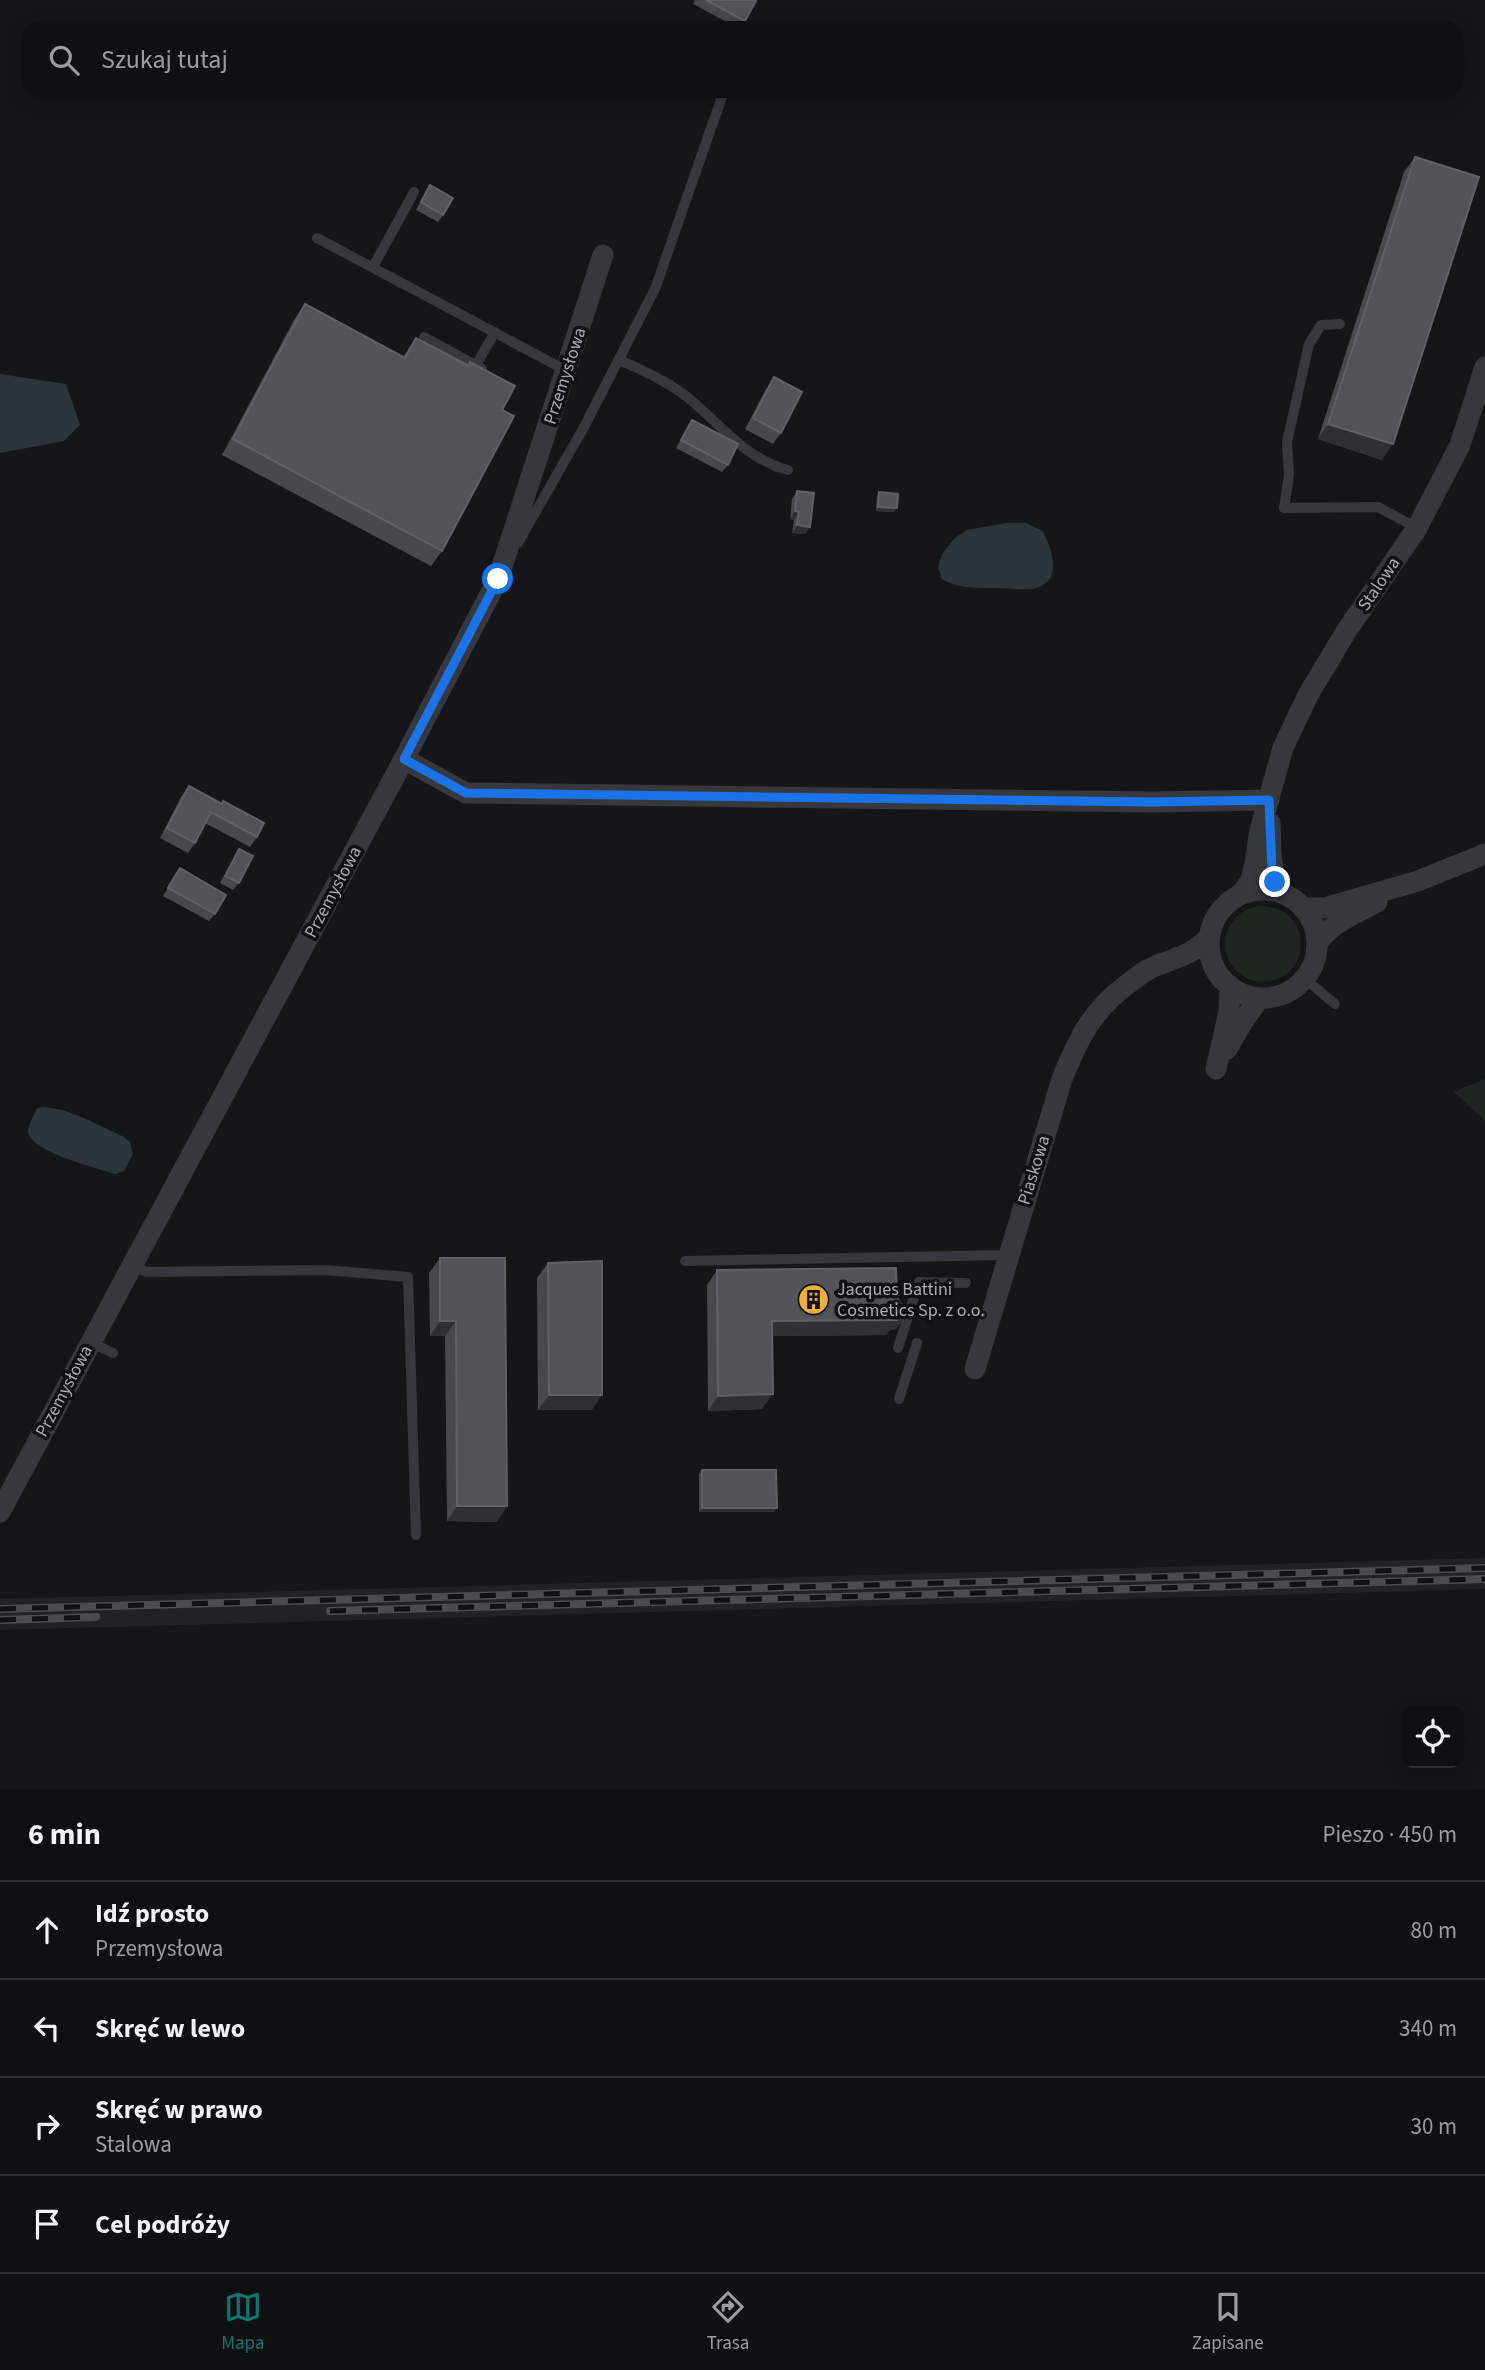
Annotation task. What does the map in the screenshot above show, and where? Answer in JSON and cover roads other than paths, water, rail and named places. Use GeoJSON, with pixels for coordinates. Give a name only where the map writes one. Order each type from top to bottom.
{"type":"FeatureCollection","features":[{"type":"Feature","properties":{"kind":"street","name":"Przemysłowa"},"geometry":{"type":"LineString","coordinates":[[2,1505],[404,759],[498,579],[603,255]]}},
{"type":"Feature","properties":{"kind":"street","name":"Stalowa"},"geometry":{"type":"LineString","coordinates":[[1241,894],[1250,883],[1260,830],[1283,748],[1308,695],[1347,630],[1417,528],[1460,445],[1485,367]]}},
{"type":"Feature","properties":{"kind":"street"},"geometry":{"type":"LineString","coordinates":[[404,759],[466,793],[1152,802],[1269,800]]}},
{"type":"Feature","properties":{"kind":"street","name":"Stalowa"},"geometry":{"type":"LineString","coordinates":[[1269,800],[1272,870],[1282,893]]}},
{"type":"Feature","properties":{"kind":"street"},"geometry":{"type":"LineString","coordinates":[[1317,944],[1315,930],[1303,908],[1282,893],[1267,890],[1241,894],[1225,906],[1214,921],[1208,938],[1212,962],[1224,979],[1231,998],[1216,1069],[1245,1018],[1261,998],[1294,988],[1304,978],[1312,967],[1317,944],[1332,926],[1418,881],[1485,854]]}},
{"type":"Feature","properties":{"kind":"street"},"geometry":{"type":"LineString","coordinates":[[1303,908],[1324,908],[1418,881]]}},
{"type":"Feature","properties":{"kind":"street","name":"Piaskowa"},"geometry":{"type":"LineString","coordinates":[[975,1368],[1062,1079],[1077,1043],[1089,1021],[1105,1002],[1148,969],[1201,947],[1208,938]]}},
{"type":"Feature","properties":{"kind":"street","name":"Piaskowa"},"geometry":{"type":"LineString","coordinates":[[1124,987],[1193,968],[1205,968],[1240,993],[1261,998]]}},
{"type":"Feature","properties":{"kind":"lane"},"geometry":{"type":"LineString","coordinates":[[498,579],[584,427],[655,289],[722,98]]}},
{"type":"Feature","properties":{"kind":"lane"},"geometry":{"type":"LineString","coordinates":[[373,267],[414,192]]}},
{"type":"Feature","properties":{"kind":"lane"},"geometry":{"type":"LineString","coordinates":[[317,237],[567,371]]}},
{"type":"Feature","properties":{"kind":"lane"},"geometry":{"type":"LineString","coordinates":[[1340,324],[1321,325],[1309,344],[1287,442],[1289,475],[1284,508],[1377,507],[1417,528]]}},
{"type":"Feature","properties":{"kind":"lane"},"geometry":{"type":"LineString","coordinates":[[476,365],[495,332]]}},
{"type":"Feature","properties":{"kind":"lane"},"geometry":{"type":"LineString","coordinates":[[424,337],[497,377]]}},
{"type":"Feature","properties":{"kind":"lane"},"geometry":{"type":"LineString","coordinates":[[619,360],[652,374],[682,393],[751,455],[788,470]]}},
{"type":"Feature","properties":{"kind":"lane"},"geometry":{"type":"LineString","coordinates":[[1304,978],[1335,1004]]}},
{"type":"Feature","properties":{"kind":"lane"},"geometry":{"type":"LineString","coordinates":[[685,1261],[1008,1255]]}},
{"type":"Feature","properties":{"kind":"lane"},"geometry":{"type":"LineString","coordinates":[[132,1264],[146,1272],[325,1270],[408,1276],[416,1535]]}},
{"type":"Feature","properties":{"kind":"lane"},"geometry":{"type":"LineString","coordinates":[[898,1348],[919,1282],[966,1283]]}},
{"type":"Feature","properties":{"kind":"lane"},"geometry":{"type":"LineString","coordinates":[[90,1342],[113,1353]]}},
{"type":"Feature","properties":{"kind":"lane"},"geometry":{"type":"LineString","coordinates":[[899,1399],[917,1343]]}},
{"type":"Feature","properties":{"kind":"railway"},"geometry":{"type":"LineString","coordinates":[[0,1609],[1485,1568]]}},
{"type":"Feature","properties":{"kind":"railway"},"geometry":{"type":"LineString","coordinates":[[330,1611],[1485,1579]]}},
{"type":"Feature","properties":{"kind":"railway"},"geometry":{"type":"LineString","coordinates":[[0,1620],[96,1617]]}},
{"type":"Feature","properties":{"kind":"place","name":"Jacques Battini Cosmetics Sp. z o.o."},"geometry":{"type":"Point","coordinates":[814,1299]}}]}
